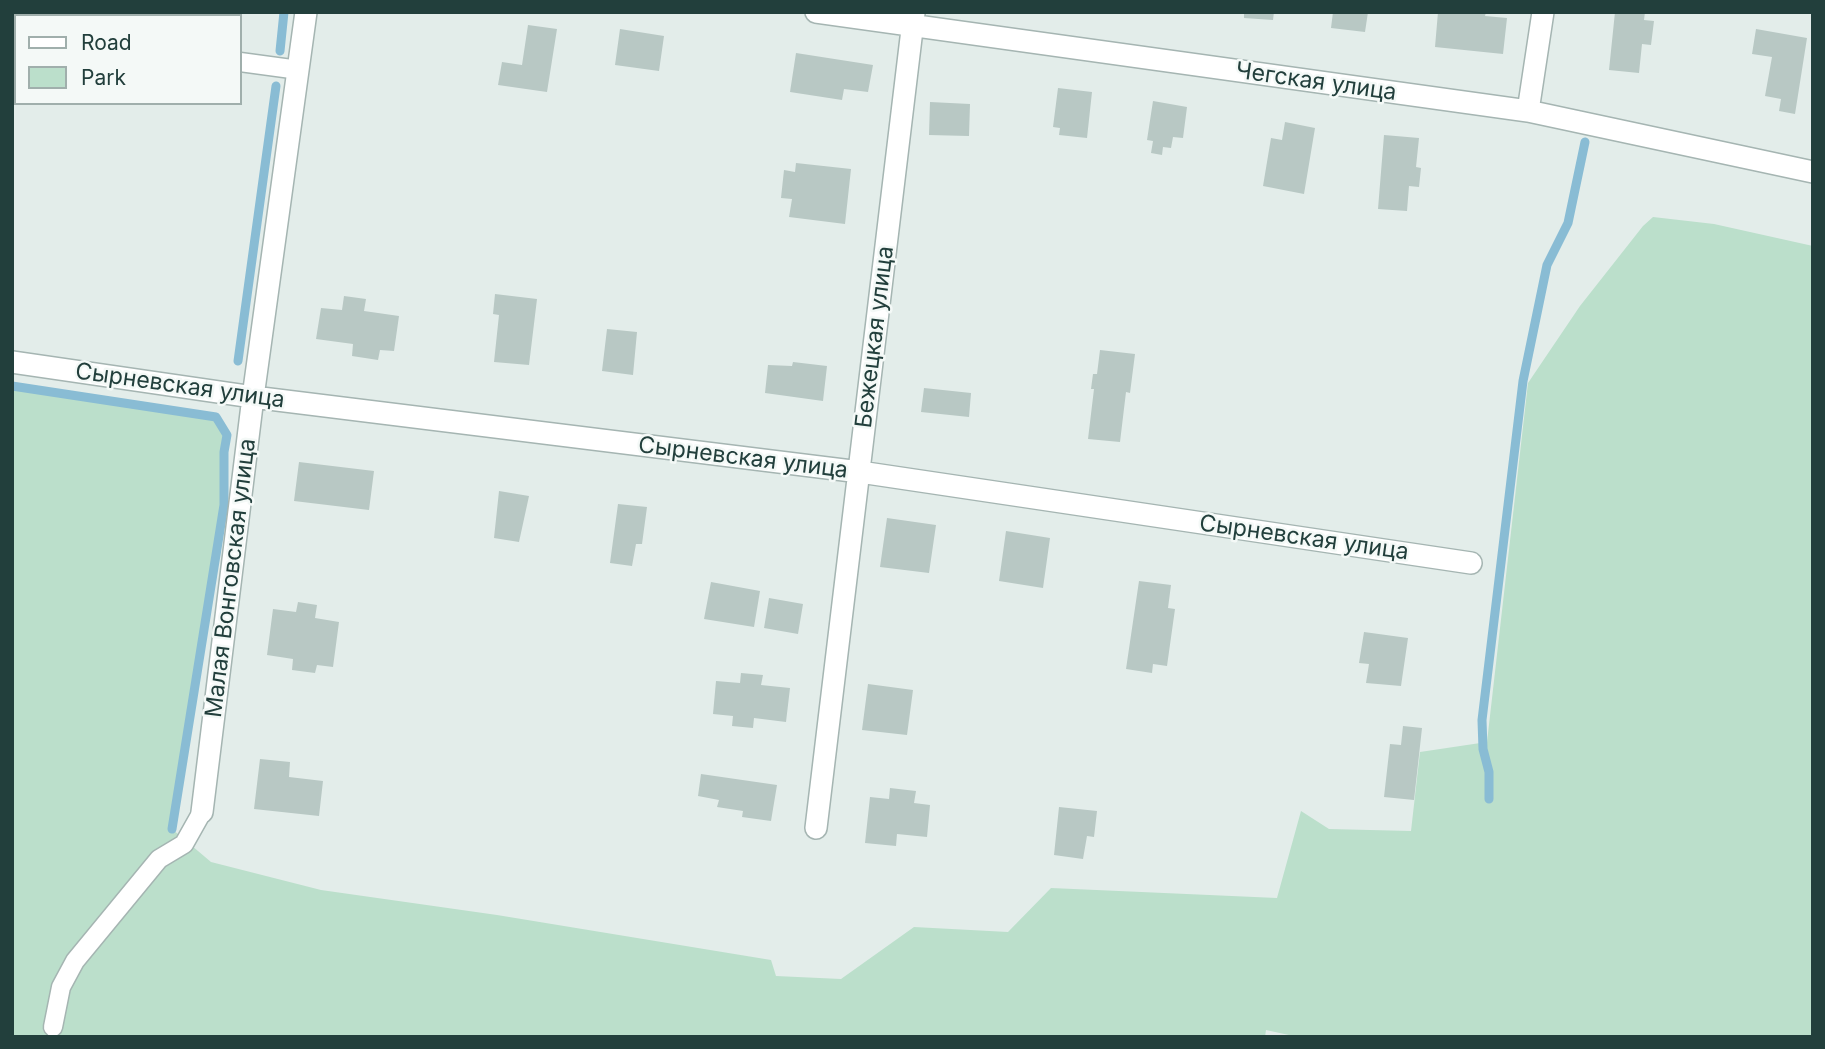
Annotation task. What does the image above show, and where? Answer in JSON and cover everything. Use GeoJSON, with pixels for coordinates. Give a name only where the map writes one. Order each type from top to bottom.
{"type":"FeatureCollection","features":[{"type":"Feature","properties":{"kind":"street","name":"Малая Вонговская улица"},"geometry":{"type":"LineString","coordinates":[[202,812],[253,397],[306,12]]}},
{"type":"Feature","properties":{"kind":"street","name":"Чегская улица"},"geometry":{"type":"LineString","coordinates":[[816,12],[913,19],[1528,111],[1812,167]]}},
{"type":"Feature","properties":{"kind":"street"},"geometry":{"type":"LineString","coordinates":[[1528,111],[1543,12]]}},
{"type":"Feature","properties":{"kind":"street","name":"Бежецкая улица"},"geometry":{"type":"LineString","coordinates":[[817,828],[913,19]]}},
{"type":"Feature","properties":{"kind":"street","name":"Сырневская улица"},"geometry":{"type":"LineString","coordinates":[[12,362],[253,397],[860,472],[1471,563]]}},
{"type":"Feature","properties":{"kind":"lane"},"geometry":{"type":"LineString","coordinates":[[242,62],[299,70]]}},
{"type":"Feature","properties":{"kind":"lane"},"geometry":{"type":"LineString","coordinates":[[53,1027],[61,987],[75,961],[159,859],[184,844],[202,812]]}},
{"type":"Feature","properties":{"kind":"green space"},"geometry":{"type":"Polygon","coordinates":[[[1653,217],[1714,224],[1813,246],[1813,1037],[1298,1037],[1266,1030],[1265,1037],[12,1037],[12,386],[216,417],[227,435],[224,452],[224,505],[172,829],[211,862],[321,890],[497,915],[771,960],[776,976],[841,979],[914,927],[1008,932],[1051,888],[1277,898],[1301,811],[1329,829],[1411,831],[1420,752],[1487,742],[1528,383],[1580,306],[1653,217]]]}},
{"type":"Feature","properties":{"kind":"building"},"geometry":{"type":"Polygon","coordinates":[[[200,12],[242,13],[242,14],[200,12]]]}},
{"type":"Feature","properties":{"kind":"building"},"geometry":{"type":"Polygon","coordinates":[[[1244,12],[1274,12],[1273,20],[1244,18],[1244,12]]]}},
{"type":"Feature","properties":{"kind":"building"},"geometry":{"type":"Polygon","coordinates":[[[1333,12],[1368,12],[1365,32],[1331,28],[1333,12]]]}},
{"type":"Feature","properties":{"kind":"building"},"geometry":{"type":"Polygon","coordinates":[[[1438,12],[1486,12],[1485,16],[1507,18],[1503,54],[1435,47],[1438,12]]]}},
{"type":"Feature","properties":{"kind":"building"},"geometry":{"type":"Polygon","coordinates":[[[1615,12],[1645,12],[1644,20],[1654,21],[1651,45],[1642,44],[1639,73],[1609,70],[1615,12]]]}},
{"type":"Feature","properties":{"kind":"building"},"geometry":{"type":"Polygon","coordinates":[[[528,25],[557,29],[547,92],[498,85],[502,62],[522,65],[528,25]]]}},
{"type":"Feature","properties":{"kind":"building"},"geometry":{"type":"Polygon","coordinates":[[[620,29],[664,36],[659,71],[615,65],[620,29]]]}},
{"type":"Feature","properties":{"kind":"building"},"geometry":{"type":"Polygon","coordinates":[[[1756,29],[1807,38],[1795,114],[1779,111],[1781,99],[1765,96],[1772,57],[1752,54],[1756,29]]]}},
{"type":"Feature","properties":{"kind":"building"},"geometry":{"type":"Polygon","coordinates":[[[796,53],[873,65],[868,92],[844,89],[842,100],[790,92],[796,53]]]}},
{"type":"Feature","properties":{"kind":"building"},"geometry":{"type":"Polygon","coordinates":[[[1058,88],[1092,92],[1087,138],[1059,135],[1060,128],[1053,127],[1058,88]]]}},
{"type":"Feature","properties":{"kind":"building"},"geometry":{"type":"Polygon","coordinates":[[[1153,101],[1187,107],[1183,138],[1173,137],[1171,148],[1163,147],[1162,155],[1151,153],[1153,141],[1147,140],[1153,101]]]}},
{"type":"Feature","properties":{"kind":"building"},"geometry":{"type":"Polygon","coordinates":[[[930,102],[970,104],[969,136],[929,135],[930,102]]]}},
{"type":"Feature","properties":{"kind":"building"},"geometry":{"type":"Polygon","coordinates":[[[1285,122],[1315,128],[1304,194],[1263,186],[1271,138],[1282,140],[1285,122]]]}},
{"type":"Feature","properties":{"kind":"building"},"geometry":{"type":"Polygon","coordinates":[[[1384,135],[1419,138],[1416,167],[1421,168],[1419,187],[1409,186],[1407,211],[1378,209],[1384,135]]]}},
{"type":"Feature","properties":{"kind":"building"},"geometry":{"type":"Polygon","coordinates":[[[796,163],[851,169],[845,224],[789,217],[792,199],[781,198],[784,170],[795,172],[796,163]]]}},
{"type":"Feature","properties":{"kind":"building"},"geometry":{"type":"Polygon","coordinates":[[[495,294],[537,299],[529,365],[494,362],[499,315],[493,314],[495,294]]]}},
{"type":"Feature","properties":{"kind":"building"},"geometry":{"type":"Polygon","coordinates":[[[344,296],[366,299],[364,311],[399,316],[394,351],[380,350],[378,360],[352,356],[353,344],[316,339],[321,308],[342,310],[344,296]]]}},
{"type":"Feature","properties":{"kind":"building"},"geometry":{"type":"Polygon","coordinates":[[[607,329],[637,332],[633,375],[602,371],[607,329]]]}},
{"type":"Feature","properties":{"kind":"building"},"geometry":{"type":"Polygon","coordinates":[[[1100,350],[1135,354],[1130,393],[1126,392],[1120,442],[1088,439],[1094,389],[1091,389],[1093,374],[1097,374],[1100,350]]]}},
{"type":"Feature","properties":{"kind":"building"},"geometry":{"type":"Polygon","coordinates":[[[793,362],[827,366],[823,401],[765,393],[768,365],[792,366],[793,362]]]}},
{"type":"Feature","properties":{"kind":"building"},"geometry":{"type":"Polygon","coordinates":[[[924,388],[971,393],[969,417],[921,412],[924,388]]]}},
{"type":"Feature","properties":{"kind":"building"},"geometry":{"type":"Polygon","coordinates":[[[299,462],[374,471],[369,510],[294,501],[299,462]]]}},
{"type":"Feature","properties":{"kind":"building"},"geometry":{"type":"Polygon","coordinates":[[[499,491],[529,496],[519,542],[494,538],[499,491]]]}},
{"type":"Feature","properties":{"kind":"building"},"geometry":{"type":"Polygon","coordinates":[[[618,504],[647,507],[642,544],[636,544],[632,566],[610,563],[618,504]]]}},
{"type":"Feature","properties":{"kind":"building"},"geometry":{"type":"Polygon","coordinates":[[[887,518],[936,525],[929,573],[880,567],[887,518]]]}},
{"type":"Feature","properties":{"kind":"building"},"geometry":{"type":"Polygon","coordinates":[[[1006,531],[1050,538],[1043,588],[999,581],[1006,531]]]}},
{"type":"Feature","properties":{"kind":"building"},"geometry":{"type":"Polygon","coordinates":[[[1139,581],[1171,585],[1168,608],[1175,609],[1167,666],[1153,664],[1152,673],[1126,669],[1139,581]]]}},
{"type":"Feature","properties":{"kind":"building"},"geometry":{"type":"Polygon","coordinates":[[[711,582],[760,591],[754,627],[704,619],[711,582]]]}},
{"type":"Feature","properties":{"kind":"building"},"geometry":{"type":"Polygon","coordinates":[[[769,598],[803,604],[798,634],[764,628],[769,598]]]}},
{"type":"Feature","properties":{"kind":"building"},"geometry":{"type":"Polygon","coordinates":[[[298,602],[317,605],[315,618],[339,622],[333,667],[317,665],[315,673],[292,670],[293,659],[267,655],[273,609],[296,612],[298,602]]]}},
{"type":"Feature","properties":{"kind":"building"},"geometry":{"type":"Polygon","coordinates":[[[1364,632],[1408,638],[1401,686],[1366,683],[1369,664],[1359,663],[1364,632]]]}},
{"type":"Feature","properties":{"kind":"building"},"geometry":{"type":"Polygon","coordinates":[[[741,673],[763,675],[761,685],[790,688],[786,722],[754,718],[753,728],[732,726],[733,716],[713,714],[716,681],[740,683],[741,673]]]}},
{"type":"Feature","properties":{"kind":"building"},"geometry":{"type":"Polygon","coordinates":[[[868,684],[913,690],[907,735],[862,730],[868,684]]]}},
{"type":"Feature","properties":{"kind":"building"},"geometry":{"type":"Polygon","coordinates":[[[1403,726],[1422,728],[1414,800],[1384,797],[1390,744],[1401,745],[1403,726]]]}},
{"type":"Feature","properties":{"kind":"building"},"geometry":{"type":"Polygon","coordinates":[[[260,759],[290,762],[289,777],[323,781],[319,816],[254,809],[260,759]]]}},
{"type":"Feature","properties":{"kind":"building"},"geometry":{"type":"Polygon","coordinates":[[[701,774],[777,785],[771,821],[742,817],[743,811],[717,807],[719,800],[698,796],[701,774]]]}},
{"type":"Feature","properties":{"kind":"building"},"geometry":{"type":"Polygon","coordinates":[[[890,788],[916,791],[914,803],[930,805],[927,837],[897,834],[896,846],[865,843],[870,797],[889,799],[890,788]]]}},
{"type":"Feature","properties":{"kind":"building"},"geometry":{"type":"Polygon","coordinates":[[[1059,807],[1097,811],[1094,837],[1087,836],[1083,859],[1054,855],[1059,807]]]}},
{"type":"Feature","properties":{"kind":"waterway"},"geometry":{"type":"LineString","coordinates":[[280,51],[284,12]]}},
{"type":"Feature","properties":{"kind":"waterway"},"geometry":{"type":"LineString","coordinates":[[238,361],[276,86]]}},
{"type":"Feature","properties":{"kind":"waterway"},"geometry":{"type":"LineString","coordinates":[[1489,799],[1489,772],[1483,749],[1482,720],[1523,381],[1547,265],[1568,223],[1585,142]]}},
{"type":"Feature","properties":{"kind":"waterway"},"geometry":{"type":"LineString","coordinates":[[12,386],[216,417],[227,435],[224,452],[224,505],[172,829]]}}]}
